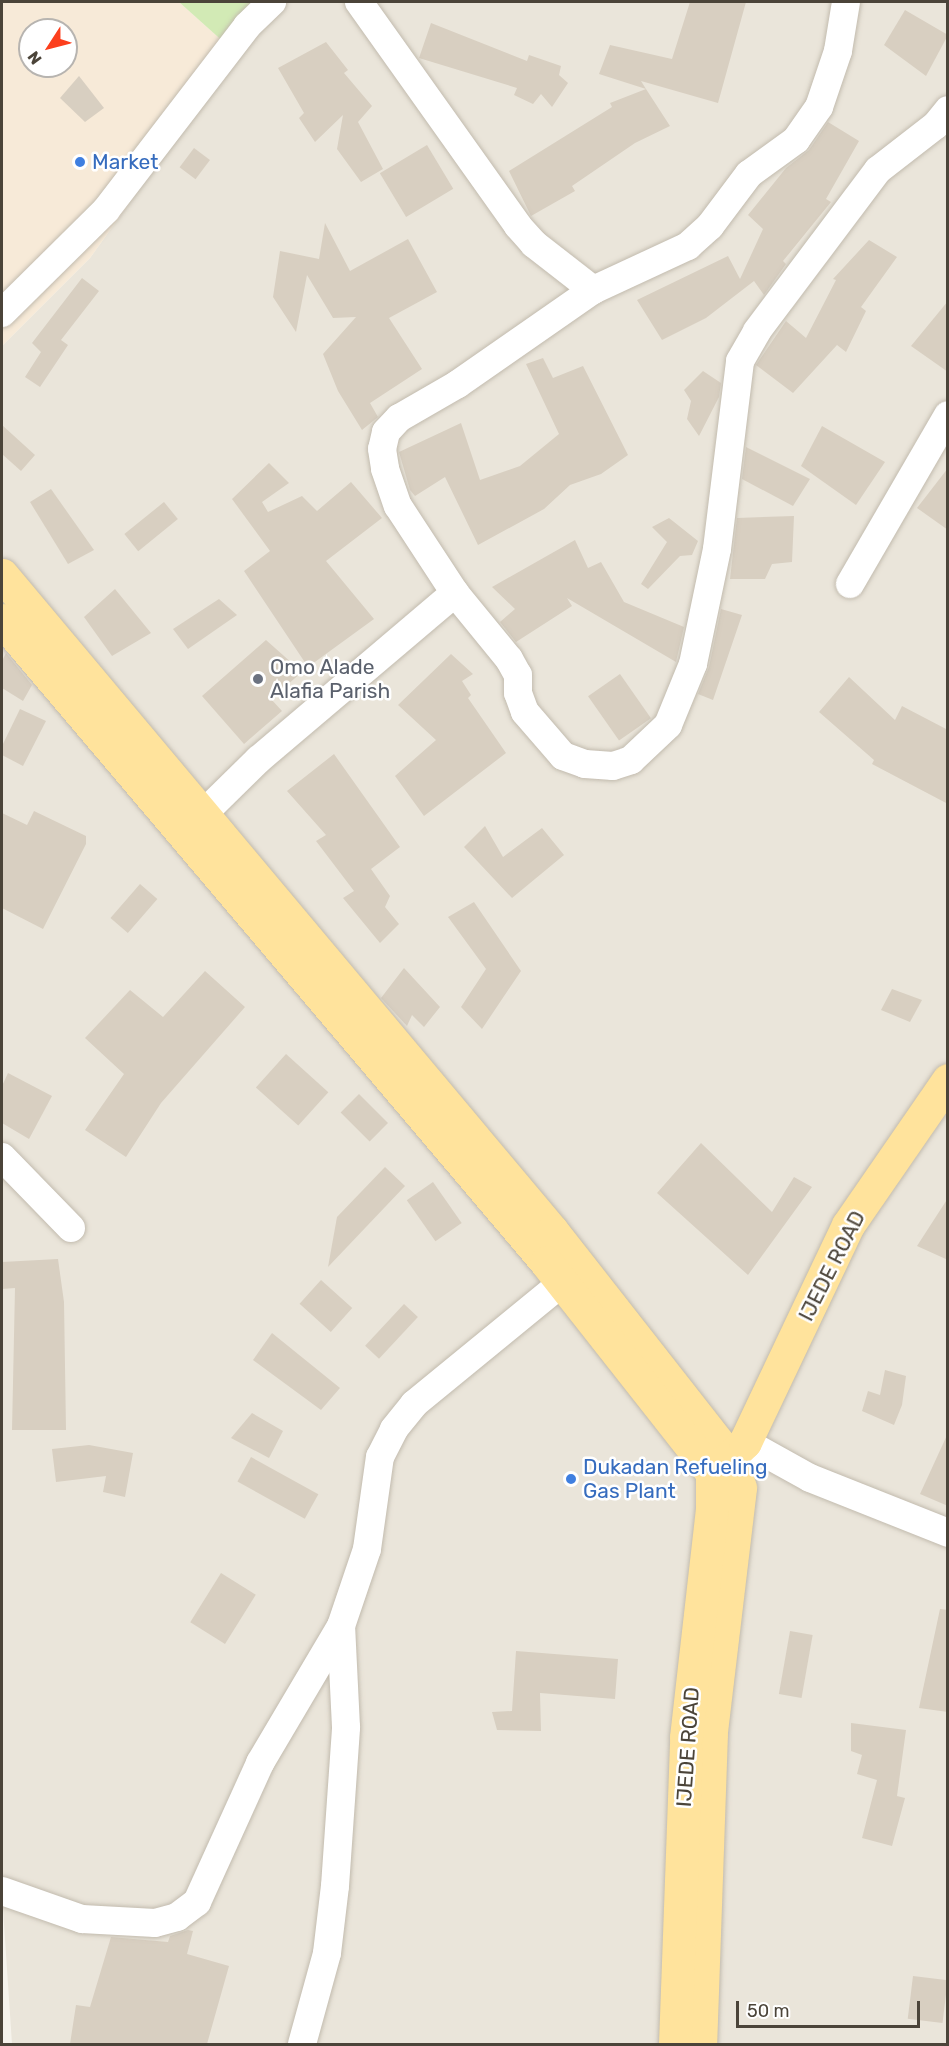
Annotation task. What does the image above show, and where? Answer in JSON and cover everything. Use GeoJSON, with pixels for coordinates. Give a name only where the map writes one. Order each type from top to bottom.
{"type":"FeatureCollection","features":[{"type":"Feature","properties":{"kind":"main road"},"geometry":{"type":"LineString","coordinates":[[2,575],[552,1231],[730,1458]]}},
{"type":"Feature","properties":{"kind":"main road"},"geometry":{"type":"LineString","coordinates":[[2,620],[562,1282],[730,1458]]}},
{"type":"Feature","properties":{"kind":"main road","name":"IJEDE ROAD"},"geometry":{"type":"LineString","coordinates":[[675,2044],[686,1737],[712,1509],[730,1458],[848,1225],[948,1080]]}},
{"type":"Feature","properties":{"kind":"main road","name":"IJEDE ROAD"},"geometry":{"type":"LineString","coordinates":[[700,2044],[711,1733],[740,1488],[730,1458]]}},
{"type":"Feature","properties":{"kind":"street"},"geometry":{"type":"LineString","coordinates":[[2,313],[106,210],[247,26],[272,2]]}},
{"type":"Feature","properties":{"kind":"street"},"geometry":{"type":"LineString","coordinates":[[359,2],[518,226],[541,249],[593,290]]}},
{"type":"Feature","properties":{"kind":"street"},"geometry":{"type":"LineString","coordinates":[[846,2],[838,51],[819,107],[796,140],[749,174],[710,225],[688,246],[593,290],[458,384],[399,418],[386,432],[382,449],[385,469],[398,506],[455,593],[509,659],[518,675],[518,693],[525,712],[563,756],[585,764],[613,766],[632,760],[653,743],[668,725],[693,664],[717,549],[740,361],[758,331],[878,170],[936,125],[948,110]]}},
{"type":"Feature","properties":{"kind":"street"},"geometry":{"type":"LineString","coordinates":[[850,584],[948,415]]}},
{"type":"Feature","properties":{"kind":"street"},"geometry":{"type":"LineString","coordinates":[[203,814],[259,759],[455,593]]}},
{"type":"Feature","properties":{"kind":"street"},"geometry":{"type":"LineString","coordinates":[[2,1156],[71,1228]]}},
{"type":"Feature","properties":{"kind":"street"},"geometry":{"type":"LineString","coordinates":[[2,1891],[82,1919],[145,1922],[177,1917],[197,1902],[260,1763],[341,1626],[367,1549],[380,1457],[394,1429],[414,1404],[562,1282]]}},
{"type":"Feature","properties":{"kind":"street"},"geometry":{"type":"LineString","coordinates":[[730,1458],[810,1478],[948,1533]]}},
{"type":"Feature","properties":{"kind":"street"},"geometry":{"type":"LineString","coordinates":[[302,2044],[327,1953],[335,1886],[346,1727],[341,1626]]}},
{"type":"Feature","properties":{"kind":"shaded area","name":"Market"},"geometry":{"type":"Polygon","coordinates":[[[2,2],[179,2],[237,54],[90,258],[2,346],[2,2]]]}},
{"type":"Feature","properties":{"kind":"shaded area"},"geometry":{"type":"Polygon","coordinates":[[[274,2],[947,2],[947,2044],[12,2044],[2,1894],[2,346],[90,258],[274,2]]]}},
{"type":"Feature","properties":{"kind":"green space"},"geometry":{"type":"Polygon","coordinates":[[[179,2],[274,2],[237,54],[179,2]]]}},
{"type":"Feature","properties":{"kind":"building"},"geometry":{"type":"Polygon","coordinates":[[[690,2],[746,2],[718,103],[641,81],[646,89],[599,74],[610,45],[672,59],[690,2]]]}},
{"type":"Feature","properties":{"kind":"building"},"geometry":{"type":"Polygon","coordinates":[[[905,10],[948,35],[926,76],[884,45],[905,10]]]}},
{"type":"Feature","properties":{"kind":"building"},"geometry":{"type":"Polygon","coordinates":[[[431,23],[527,61],[529,55],[561,66],[559,75],[568,83],[552,107],[541,94],[533,104],[514,95],[517,88],[419,58],[431,23]]]}},
{"type":"Feature","properties":{"kind":"building"},"geometry":{"type":"Polygon","coordinates":[[[326,42],[348,70],[344,73],[372,106],[358,122],[383,169],[361,182],[337,149],[343,115],[315,142],[299,118],[304,113],[278,68],[326,42]]]}},
{"type":"Feature","properties":{"kind":"building"},"geometry":{"type":"Polygon","coordinates":[[[78,77],[104,108],[85,122],[60,98],[78,77]]]}},
{"type":"Feature","properties":{"kind":"building"},"geometry":{"type":"Polygon","coordinates":[[[646,89],[670,126],[635,143],[572,186],[575,191],[531,216],[509,171],[612,107],[610,103],[646,89]]]}},
{"type":"Feature","properties":{"kind":"building"},"geometry":{"type":"Polygon","coordinates":[[[828,122],[859,141],[826,199],[831,202],[783,261],[786,264],[764,295],[754,281],[706,318],[662,340],[637,300],[728,256],[740,279],[763,229],[748,215],[786,168],[809,150],[828,122]]]}},
{"type":"Feature","properties":{"kind":"building"},"geometry":{"type":"Polygon","coordinates":[[[427,145],[453,189],[406,217],[380,173],[427,145]]]}},
{"type":"Feature","properties":{"kind":"building"},"geometry":{"type":"Polygon","coordinates":[[[194,148],[210,160],[196,179],[180,167],[194,148]]]}},
{"type":"Feature","properties":{"kind":"building"},"geometry":{"type":"Polygon","coordinates":[[[325,223],[350,271],[408,239],[437,292],[389,318],[422,369],[370,403],[378,417],[362,430],[338,391],[323,354],[356,317],[333,318],[307,275],[296,332],[273,297],[280,251],[319,259],[325,223]]]}},
{"type":"Feature","properties":{"kind":"building"},"geometry":{"type":"Polygon","coordinates":[[[869,240],[897,257],[861,307],[866,311],[846,352],[837,345],[793,393],[756,365],[786,321],[806,338],[836,280],[833,279],[869,240]]]}},
{"type":"Feature","properties":{"kind":"building"},"geometry":{"type":"Polygon","coordinates":[[[82,278],[99,291],[61,340],[68,345],[40,387],[25,377],[41,352],[32,343],[82,278]]]}},
{"type":"Feature","properties":{"kind":"building"},"geometry":{"type":"Polygon","coordinates":[[[948,301],[948,372],[911,346],[948,301]]]}},
{"type":"Feature","properties":{"kind":"building"},"geometry":{"type":"Polygon","coordinates":[[[543,358],[553,378],[583,366],[628,455],[601,474],[570,485],[544,509],[478,545],[445,477],[415,496],[410,490],[399,452],[461,423],[480,480],[520,466],[559,434],[526,364],[543,358]]]}},
{"type":"Feature","properties":{"kind":"building"},"geometry":{"type":"Polygon","coordinates":[[[703,371],[721,383],[719,397],[699,436],[687,419],[691,401],[684,390],[703,371]]]}},
{"type":"Feature","properties":{"kind":"building"},"geometry":{"type":"Polygon","coordinates":[[[2,425],[35,455],[21,471],[2,454],[2,425]]]}},
{"type":"Feature","properties":{"kind":"building"},"geometry":{"type":"Polygon","coordinates":[[[822,426],[885,462],[856,505],[801,466],[822,426]]]}},
{"type":"Feature","properties":{"kind":"building"},"geometry":{"type":"Polygon","coordinates":[[[746,447],[810,479],[793,506],[742,479],[746,447]]]}},
{"type":"Feature","properties":{"kind":"building"},"geometry":{"type":"Polygon","coordinates":[[[269,463],[289,483],[262,502],[268,512],[302,496],[317,511],[351,482],[382,518],[326,561],[374,619],[308,667],[244,571],[270,551],[232,499],[269,463]]]}},
{"type":"Feature","properties":{"kind":"building"},"geometry":{"type":"Polygon","coordinates":[[[948,468],[948,530],[917,508],[948,468]]]}},
{"type":"Feature","properties":{"kind":"building"},"geometry":{"type":"Polygon","coordinates":[[[51,489],[94,550],[68,564],[30,502],[51,489]]]}},
{"type":"Feature","properties":{"kind":"building"},"geometry":{"type":"Polygon","coordinates":[[[164,502],[178,519],[138,551],[124,534],[164,502]]]}},
{"type":"Feature","properties":{"kind":"building"},"geometry":{"type":"Polygon","coordinates":[[[794,516],[792,562],[772,564],[765,579],[730,579],[737,518],[794,516]]]}},
{"type":"Feature","properties":{"kind":"building"},"geometry":{"type":"Polygon","coordinates":[[[669,518],[698,541],[692,555],[680,556],[648,589],[641,584],[667,542],[652,527],[669,518]]]}},
{"type":"Feature","properties":{"kind":"building"},"geometry":{"type":"Polygon","coordinates":[[[575,540],[588,568],[601,562],[624,602],[684,627],[676,662],[567,598],[572,606],[516,642],[500,622],[515,609],[492,587],[575,540]]]}},
{"type":"Feature","properties":{"kind":"building"},"geometry":{"type":"Polygon","coordinates":[[[115,589],[151,633],[112,656],[84,617],[115,589]]]}},
{"type":"Feature","properties":{"kind":"building"},"geometry":{"type":"Polygon","coordinates":[[[219,599],[237,615],[188,649],[173,629],[219,599]]]}},
{"type":"Feature","properties":{"kind":"building"},"geometry":{"type":"Polygon","coordinates":[[[721,609],[742,615],[713,700],[698,694],[709,667],[721,609]]]}},
{"type":"Feature","properties":{"kind":"building","name":"Omo Alade Alafia Parish"},"geometry":{"type":"Polygon","coordinates":[[[266,640],[302,672],[271,699],[282,711],[244,744],[202,696],[266,640]]]}},
{"type":"Feature","properties":{"kind":"building"},"geometry":{"type":"Polygon","coordinates":[[[6,653],[32,685],[23,701],[2,688],[2,661],[6,653]]]}},
{"type":"Feature","properties":{"kind":"building"},"geometry":{"type":"Polygon","coordinates":[[[451,654],[473,674],[462,681],[471,695],[468,698],[506,753],[424,816],[395,776],[436,740],[398,705],[451,654]]]}},
{"type":"Feature","properties":{"kind":"building"},"geometry":{"type":"Polygon","coordinates":[[[620,674],[651,718],[619,741],[588,696],[620,674]]]}},
{"type":"Feature","properties":{"kind":"building"},"geometry":{"type":"Polygon","coordinates":[[[849,677],[895,720],[902,706],[948,730],[948,804],[872,764],[874,760],[819,712],[849,677]]]}},
{"type":"Feature","properties":{"kind":"building"},"geometry":{"type":"Polygon","coordinates":[[[20,709],[46,721],[23,766],[2,755],[2,746],[20,709]]]}},
{"type":"Feature","properties":{"kind":"building"},"geometry":{"type":"Polygon","coordinates":[[[334,754],[400,847],[371,869],[390,896],[385,907],[399,924],[380,943],[343,898],[354,891],[316,841],[326,835],[287,791],[334,754]]]}},
{"type":"Feature","properties":{"kind":"building"},"geometry":{"type":"Polygon","coordinates":[[[34,811],[86,836],[86,844],[43,929],[2,908],[2,813],[27,825],[34,811]]]}},
{"type":"Feature","properties":{"kind":"building"},"geometry":{"type":"Polygon","coordinates":[[[485,826],[503,857],[542,828],[564,855],[512,898],[464,847],[485,826]]]}},
{"type":"Feature","properties":{"kind":"building"},"geometry":{"type":"Polygon","coordinates":[[[140,884],[157,899],[128,933],[110,918],[140,884]]]}},
{"type":"Feature","properties":{"kind":"building"},"geometry":{"type":"Polygon","coordinates":[[[474,902],[521,971],[482,1029],[461,1007],[486,969],[448,917],[474,902]]]}},
{"type":"Feature","properties":{"kind":"building"},"geometry":{"type":"Polygon","coordinates":[[[404,968],[440,1007],[424,1027],[412,1015],[407,1026],[381,998],[404,968]]]}},
{"type":"Feature","properties":{"kind":"building"},"geometry":{"type":"Polygon","coordinates":[[[205,971],[245,1007],[161,1103],[126,1157],[85,1130],[124,1074],[85,1038],[130,990],[163,1017],[205,971]]]}},
{"type":"Feature","properties":{"kind":"building"},"geometry":{"type":"Polygon","coordinates":[[[892,989],[922,1000],[910,1022],[881,1010],[892,989]]]}},
{"type":"Feature","properties":{"kind":"building"},"geometry":{"type":"Polygon","coordinates":[[[286,1054],[328,1092],[298,1126],[256,1087],[286,1054]]]}},
{"type":"Feature","properties":{"kind":"building"},"geometry":{"type":"Polygon","coordinates":[[[8,1073],[52,1096],[29,1139],[2,1123],[2,1086],[8,1073]]]}},
{"type":"Feature","properties":{"kind":"building"},"geometry":{"type":"Polygon","coordinates":[[[359,1094],[388,1123],[370,1141],[341,1112],[359,1094]]]}},
{"type":"Feature","properties":{"kind":"building"},"geometry":{"type":"Polygon","coordinates":[[[701,1143],[772,1212],[794,1177],[812,1187],[748,1275],[657,1193],[701,1143]]]}},
{"type":"Feature","properties":{"kind":"building"},"geometry":{"type":"Polygon","coordinates":[[[385,1167],[405,1186],[328,1267],[337,1217],[385,1167]]]}},
{"type":"Feature","properties":{"kind":"building"},"geometry":{"type":"Polygon","coordinates":[[[433,1182],[462,1223],[435,1241],[407,1200],[433,1182]]]}},
{"type":"Feature","properties":{"kind":"building"},"geometry":{"type":"Polygon","coordinates":[[[948,1198],[948,1260],[917,1246],[948,1198]]]}},
{"type":"Feature","properties":{"kind":"building"},"geometry":{"type":"Polygon","coordinates":[[[58,1259],[64,1302],[66,1430],[12,1430],[15,1288],[2,1289],[2,1262],[58,1259]]]}},
{"type":"Feature","properties":{"kind":"building"},"geometry":{"type":"Polygon","coordinates":[[[321,1280],[352,1308],[331,1332],[300,1304],[321,1280]]]}},
{"type":"Feature","properties":{"kind":"building"},"geometry":{"type":"Polygon","coordinates":[[[404,1304],[418,1317],[379,1359],[365,1346],[404,1304]]]}},
{"type":"Feature","properties":{"kind":"building"},"geometry":{"type":"Polygon","coordinates":[[[272,1333],[340,1388],[321,1410],[253,1360],[272,1333]]]}},
{"type":"Feature","properties":{"kind":"building"},"geometry":{"type":"Polygon","coordinates":[[[885,1370],[906,1376],[902,1405],[894,1425],[862,1411],[868,1391],[880,1395],[885,1370]]]}},
{"type":"Feature","properties":{"kind":"building"},"geometry":{"type":"Polygon","coordinates":[[[252,1413],[283,1431],[269,1458],[231,1438],[252,1413]]]}},
{"type":"Feature","properties":{"kind":"building"},"geometry":{"type":"Polygon","coordinates":[[[948,1433],[948,1506],[920,1494],[948,1433]]]}},
{"type":"Feature","properties":{"kind":"building"},"geometry":{"type":"Polygon","coordinates":[[[89,1445],[133,1453],[125,1497],[103,1492],[106,1476],[56,1482],[52,1449],[89,1445]]]}},
{"type":"Feature","properties":{"kind":"building"},"geometry":{"type":"Polygon","coordinates":[[[251,1457],[318,1494],[305,1519],[237,1481],[251,1457]]]}},
{"type":"Feature","properties":{"kind":"building"},"geometry":{"type":"Polygon","coordinates":[[[221,1573],[256,1595],[225,1644],[190,1622],[221,1573]]]}},
{"type":"Feature","properties":{"kind":"building"},"geometry":{"type":"Polygon","coordinates":[[[940,1609],[948,1610],[948,1712],[919,1708],[940,1609]]]}},
{"type":"Feature","properties":{"kind":"building"},"geometry":{"type":"Polygon","coordinates":[[[790,1631],[813,1635],[802,1698],[779,1694],[790,1631]]]}},
{"type":"Feature","properties":{"kind":"building"},"geometry":{"type":"Polygon","coordinates":[[[516,1651],[618,1659],[615,1699],[540,1693],[541,1731],[497,1730],[492,1712],[512,1711],[516,1651]]]}},
{"type":"Feature","properties":{"kind":"building"},"geometry":{"type":"Polygon","coordinates":[[[851,1723],[906,1730],[897,1796],[905,1798],[892,1846],[862,1838],[877,1780],[857,1774],[862,1755],[851,1751],[851,1723]]]}},
{"type":"Feature","properties":{"kind":"building"},"geometry":{"type":"Polygon","coordinates":[[[188,1930],[193,1931],[187,1954],[229,1966],[207,2044],[70,2044],[76,2005],[90,2007],[111,1937],[168,1942],[170,1936],[188,1930]]]}},
{"type":"Feature","properties":{"kind":"building"},"geometry":{"type":"Polygon","coordinates":[[[913,1976],[948,1980],[942,2023],[908,2019],[913,1976]]]}},
{"type":"Feature","properties":{"kind":"place","name":"Market"},"geometry":{"type":"Point","coordinates":[80,162]}},
{"type":"Feature","properties":{"kind":"place","name":"Omo Alade Alafia Parish"},"geometry":{"type":"Point","coordinates":[258,679]}},
{"type":"Feature","properties":{"kind":"place","name":"Dukadan Refueling Gas Plant"},"geometry":{"type":"Point","coordinates":[571,1479]}}]}
